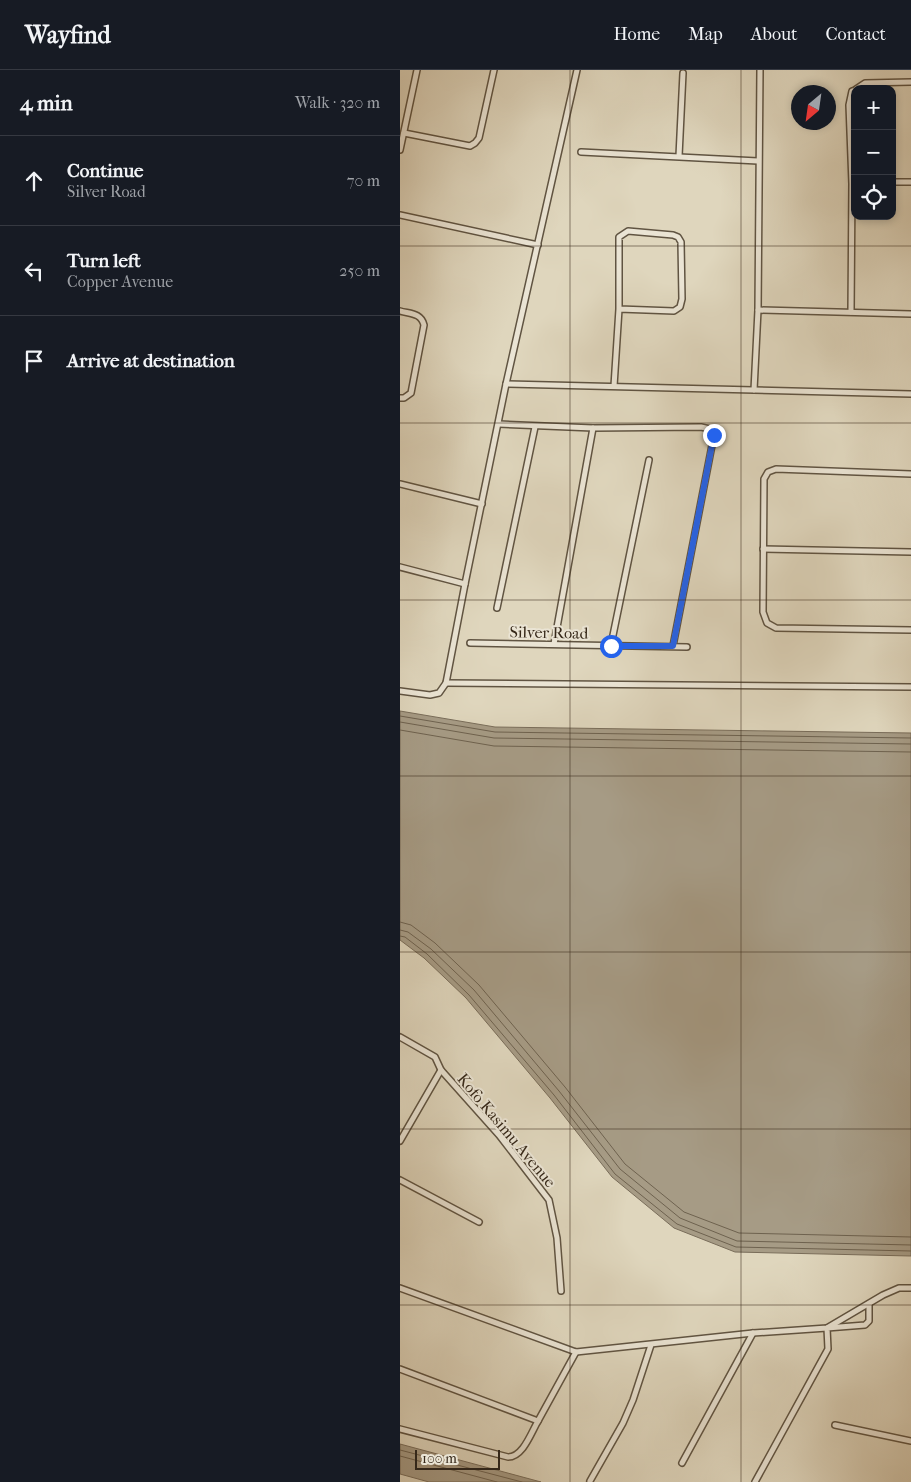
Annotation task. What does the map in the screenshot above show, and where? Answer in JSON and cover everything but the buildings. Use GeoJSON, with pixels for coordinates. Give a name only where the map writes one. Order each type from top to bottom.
{"type":"FeatureCollection","features":[{"type":"Feature","properties":{"kind":"street"},"geometry":{"type":"LineString","coordinates":[[400,150],[417,70]]}},
{"type":"Feature","properties":{"kind":"street"},"geometry":{"type":"LineString","coordinates":[[404,133],[470,146],[475,143],[478,138],[494,70]]}},
{"type":"Feature","properties":{"kind":"street"},"geometry":{"type":"LineString","coordinates":[[400,691],[430,695],[439,692],[446,683],[506,384],[577,70]]}},
{"type":"Feature","properties":{"kind":"street"},"geometry":{"type":"LineString","coordinates":[[754,390],[758,310],[760,70]]}},
{"type":"Feature","properties":{"kind":"street"},"geometry":{"type":"LineString","coordinates":[[679,156],[683,73]]}},
{"type":"Feature","properties":{"kind":"street"},"geometry":{"type":"LineString","coordinates":[[862,85],[865,83],[911,82]]}},
{"type":"Feature","properties":{"kind":"street"},"geometry":{"type":"LineString","coordinates":[[851,96],[849,105],[853,175]]}},
{"type":"Feature","properties":{"kind":"street"},"geometry":{"type":"LineString","coordinates":[[581,152],[758,161]]}},
{"type":"Feature","properties":{"kind":"street"},"geometry":{"type":"LineString","coordinates":[[896,182],[911,182]]}},
{"type":"Feature","properties":{"kind":"street"},"geometry":{"type":"LineString","coordinates":[[400,214],[538,245]]}},
{"type":"Feature","properties":{"kind":"street"},"geometry":{"type":"LineString","coordinates":[[851,312],[853,220]]}},
{"type":"Feature","properties":{"kind":"street"},"geometry":{"type":"LineString","coordinates":[[614,386],[619,309],[619,238],[628,231],[678,237],[681,242],[682,299],[680,307],[674,311],[619,309]]}},
{"type":"Feature","properties":{"kind":"street"},"geometry":{"type":"LineString","coordinates":[[758,310],[911,314]]}},
{"type":"Feature","properties":{"kind":"street"},"geometry":{"type":"LineString","coordinates":[[400,311],[417,315],[422,319],[424,325],[411,393],[404,398],[400,398]]}},
{"type":"Feature","properties":{"kind":"street"},"geometry":{"type":"LineString","coordinates":[[506,384],[911,394]]}},
{"type":"Feature","properties":{"kind":"street"},"geometry":{"type":"LineString","coordinates":[[499,424],[535,427],[701,427],[710,429],[714,435],[673,646]]}},
{"type":"Feature","properties":{"kind":"street"},"geometry":{"type":"LineString","coordinates":[[497,608],[535,427]]}},
{"type":"Feature","properties":{"kind":"street"},"geometry":{"type":"LineString","coordinates":[[554,644],[593,428]]}},
{"type":"Feature","properties":{"kind":"street"},"geometry":{"type":"LineString","coordinates":[[611,646],[649,460]]}},
{"type":"Feature","properties":{"kind":"street"},"geometry":{"type":"LineString","coordinates":[[911,474],[776,469],[768,472],[764,479],[762,548],[763,612],[767,623],[776,628],[911,630]]}},
{"type":"Feature","properties":{"kind":"street"},"geometry":{"type":"LineString","coordinates":[[400,484],[482,504]]}},
{"type":"Feature","properties":{"kind":"street"},"geometry":{"type":"LineString","coordinates":[[762,548],[911,552]]}},
{"type":"Feature","properties":{"kind":"street"},"geometry":{"type":"LineString","coordinates":[[400,567],[465,584]]}},
{"type":"Feature","properties":{"kind":"street","name":"Silver Road"},"geometry":{"type":"LineString","coordinates":[[470,643],[687,647]]}},
{"type":"Feature","properties":{"kind":"street"},"geometry":{"type":"LineString","coordinates":[[446,683],[911,687]]}},
{"type":"Feature","properties":{"kind":"street","name":"Kofo Kasimu Avenue"},"geometry":{"type":"LineString","coordinates":[[400,1037],[435,1057],[441,1070],[499,1135],[549,1200],[557,1238],[561,1291]]}},
{"type":"Feature","properties":{"kind":"street"},"geometry":{"type":"LineString","coordinates":[[400,1141],[441,1070]]}},
{"type":"Feature","properties":{"kind":"street"},"geometry":{"type":"LineString","coordinates":[[400,1180],[480,1222]]}},
{"type":"Feature","properties":{"kind":"street"},"geometry":{"type":"LineString","coordinates":[[400,1288],[576,1352],[753,1333],[865,1325],[868,1320],[869,1304]]}},
{"type":"Feature","properties":{"kind":"street"},"geometry":{"type":"LineString","coordinates":[[827,1328],[899,1288],[911,1288]]}},
{"type":"Feature","properties":{"kind":"street"},"geometry":{"type":"LineString","coordinates":[[755,1482],[828,1349],[827,1328]]}},
{"type":"Feature","properties":{"kind":"street"},"geometry":{"type":"LineString","coordinates":[[682,1463],[753,1333]]}},
{"type":"Feature","properties":{"kind":"street"},"geometry":{"type":"LineString","coordinates":[[590,1481],[623,1423],[633,1400],[651,1344]]}},
{"type":"Feature","properties":{"kind":"street"},"geometry":{"type":"LineString","coordinates":[[400,1429],[514,1457],[519,1453],[538,1421],[576,1352]]}},
{"type":"Feature","properties":{"kind":"street"},"geometry":{"type":"LineString","coordinates":[[400,1369],[538,1421]]}},
{"type":"Feature","properties":{"kind":"street"},"geometry":{"type":"LineString","coordinates":[[835,1425],[911,1441]]}},
{"type":"Feature","properties":{"kind":"water"},"geometry":{"type":"Polygon","coordinates":[[[400,711],[495,727],[911,733],[911,1256],[735,1252],[674,1228],[612,1177],[550,1098],[466,998],[424,958],[400,940],[400,711]]]}},
{"type":"Feature","properties":{"kind":"water"},"geometry":{"type":"Polygon","coordinates":[[[400,1444],[541,1482],[429,1482],[400,1474],[400,1444]]]}},
{"type":"Feature","properties":{"kind":"route"},"geometry":{"type":"LineString","coordinates":[[611,646],[673,646],[714,435]]}}]}
